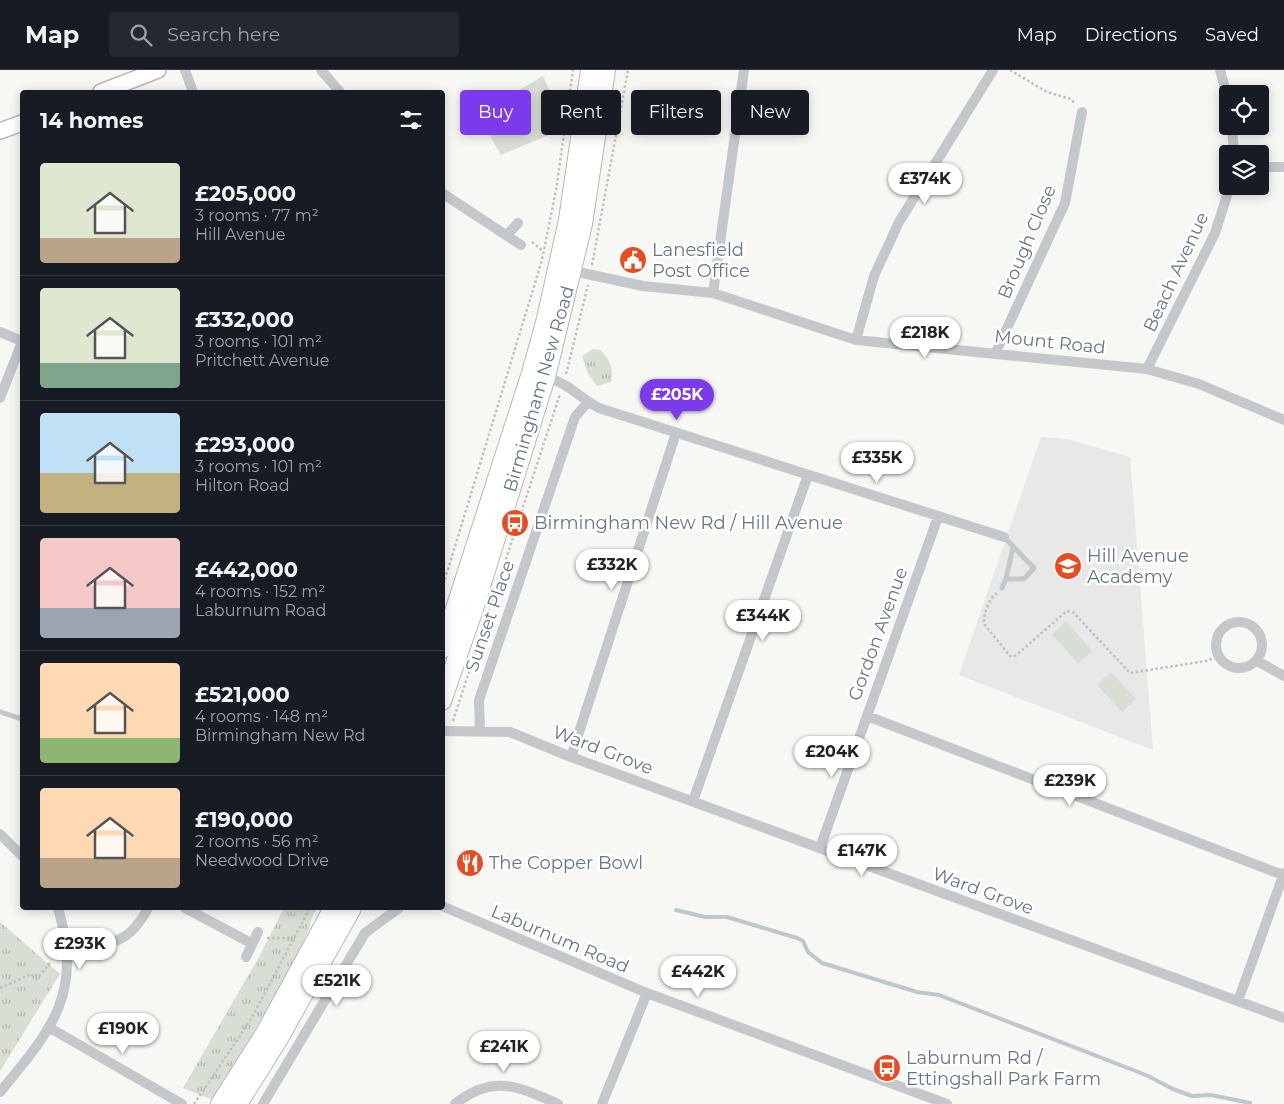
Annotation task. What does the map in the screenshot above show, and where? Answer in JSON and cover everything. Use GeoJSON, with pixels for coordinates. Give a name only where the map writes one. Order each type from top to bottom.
{"type":"FeatureCollection","features":[{"type":"Feature","properties":{"kind":"highway","name":"Birmingham New Road"},"geometry":{"type":"LineString","coordinates":[[445,692],[473,612],[546,376],[565,269],[568,220],[590,70]]}},
{"type":"Feature","properties":{"kind":"highway","name":"Birmingham New Road"},"geometry":{"type":"LineString","coordinates":[[445,640],[565,269],[593,167],[606,70]]}},
{"type":"Feature","properties":{"kind":"highway"},"geometry":{"type":"LineString","coordinates":[[220,1104],[264,1033],[332,910]]}},
{"type":"Feature","properties":{"kind":"highway"},"geometry":{"type":"LineString","coordinates":[[238,1104],[278,1040],[351,910]]}},
{"type":"Feature","properties":{"kind":"main road"},"geometry":{"type":"LineString","coordinates":[[106,90],[158,70]]}},
{"type":"Feature","properties":{"kind":"main road"},"geometry":{"type":"LineString","coordinates":[[0,131],[20,125]]}},
{"type":"Feature","properties":{"kind":"street"},"geometry":{"type":"LineString","coordinates":[[184,70],[192,90]]}},
{"type":"Feature","properties":{"kind":"street"},"geometry":{"type":"LineString","coordinates":[[321,70],[338,90]]}},
{"type":"Feature","properties":{"kind":"street"},"geometry":{"type":"LineString","coordinates":[[713,293],[744,70]]}},
{"type":"Feature","properties":{"kind":"street"},"geometry":{"type":"LineString","coordinates":[[856,340],[874,276],[899,222],[993,70]]}},
{"type":"Feature","properties":{"kind":"street"},"geometry":{"type":"LineString","coordinates":[[1220,70],[1224,85]]}},
{"type":"Feature","properties":{"kind":"street","name":"Brough Close"},"geometry":{"type":"LineString","coordinates":[[996,352],[1065,203],[1082,112]]}},
{"type":"Feature","properties":{"kind":"street"},"geometry":{"type":"LineString","coordinates":[[1269,167],[1284,167]]}},
{"type":"Feature","properties":{"kind":"street"},"geometry":{"type":"LineString","coordinates":[[445,194],[521,245]]}},
{"type":"Feature","properties":{"kind":"street","name":"Beach Avenue"},"geometry":{"type":"LineString","coordinates":[[1147,369],[1215,232],[1227,195]]}},
{"type":"Feature","properties":{"kind":"street"},"geometry":{"type":"LineString","coordinates":[[508,235],[518,223]]}},
{"type":"Feature","properties":{"kind":"street","name":"Mount Road"},"geometry":{"type":"LineString","coordinates":[[565,269],[643,286],[713,293],[856,340],[996,352],[1147,369],[1200,384],[1284,420]]}},
{"type":"Feature","properties":{"kind":"street"},"geometry":{"type":"LineString","coordinates":[[0,332],[20,341]]}},
{"type":"Feature","properties":{"kind":"street"},"geometry":{"type":"LineString","coordinates":[[0,398],[20,347]]}},
{"type":"Feature","properties":{"kind":"street"},"geometry":{"type":"LineString","coordinates":[[546,376],[564,382],[588,402],[676,433],[1004,537]]}},
{"type":"Feature","properties":{"kind":"street","name":"Sunset Place"},"geometry":{"type":"LineString","coordinates":[[480,731],[479,700],[575,416],[588,402]]}},
{"type":"Feature","properties":{"kind":"street"},"geometry":{"type":"LineString","coordinates":[[571,757],[676,433]]}},
{"type":"Feature","properties":{"kind":"street"},"geometry":{"type":"LineString","coordinates":[[693,801],[808,475]]}},
{"type":"Feature","properties":{"kind":"street","name":"Gordon Avenue"},"geometry":{"type":"LineString","coordinates":[[820,848],[938,516]]}},
{"type":"Feature","properties":{"kind":"street"},"geometry":{"type":"LineString","coordinates":[[1238,622],[1255,628],[1260,635],[1262,644],[1257,661],[1241,669],[1224,663],[1218,656],[1216,647],[1217,638],[1222,630],[1238,622]]}},
{"type":"Feature","properties":{"kind":"street"},"geometry":{"type":"LineString","coordinates":[[1257,661],[1284,676]]}},
{"type":"Feature","properties":{"kind":"street"},"geometry":{"type":"LineString","coordinates":[[867,716],[1284,874],[1238,1001]]}},
{"type":"Feature","properties":{"kind":"street","name":"Ward Grove"},"geometry":{"type":"LineString","coordinates":[[446,732],[510,732],[571,757],[1284,1018]]}},
{"type":"Feature","properties":{"kind":"street"},"geometry":{"type":"LineString","coordinates":[[0,834],[20,854]]}},
{"type":"Feature","properties":{"kind":"street","name":"Laburnum Road"},"geometry":{"type":"LineString","coordinates":[[445,907],[648,993],[947,1104]]}},
{"type":"Feature","properties":{"kind":"street"},"geometry":{"type":"LineString","coordinates":[[0,1092],[50,1028],[64,994],[68,971],[68,948],[58,910]]}},
{"type":"Feature","properties":{"kind":"street"},"geometry":{"type":"LineString","coordinates":[[68,948],[108,943],[126,937],[138,926],[147,910]]}},
{"type":"Feature","properties":{"kind":"street"},"geometry":{"type":"LineString","coordinates":[[190,910],[255,938],[246,957]]}},
{"type":"Feature","properties":{"kind":"street"},"geometry":{"type":"LineString","coordinates":[[263,1104],[365,933],[396,910]]}},
{"type":"Feature","properties":{"kind":"street"},"geometry":{"type":"LineString","coordinates":[[602,1104],[648,993]]}},
{"type":"Feature","properties":{"kind":"street"},"geometry":{"type":"LineString","coordinates":[[50,1028],[171,1101],[182,1104]]}},
{"type":"Feature","properties":{"kind":"street"},"geometry":{"type":"LineString","coordinates":[[455,1104],[468,1094],[488,1085],[509,1085],[558,1104]]}},
{"type":"Feature","properties":{"kind":"lane"},"geometry":{"type":"LineString","coordinates":[[1004,537],[1034,568],[1024,579],[1006,579]]}},
{"type":"Feature","properties":{"kind":"lane"},"geometry":{"type":"LineString","coordinates":[[1002,588],[1006,579],[1013,547]]}},
{"type":"Feature","properties":{"kind":"lane"},"geometry":{"type":"LineString","coordinates":[[0,712],[20,718]]}},
{"type":"Feature","properties":{"kind":"path"},"geometry":{"type":"LineString","coordinates":[[445,579],[542,260],[556,190],[573,70]]}},
{"type":"Feature","properties":{"kind":"path"},"geometry":{"type":"LineString","coordinates":[[446,732],[564,382],[590,274],[628,70]]}},
{"type":"Feature","properties":{"kind":"path"},"geometry":{"type":"LineString","coordinates":[[1010,70],[1047,92],[1071,99],[1082,112]]}},
{"type":"Feature","properties":{"kind":"path"},"geometry":{"type":"LineString","coordinates":[[1002,588],[993,596],[983,618],[984,624],[1010,656],[1015,656],[1067,611],[1073,612],[1130,673],[1206,661],[1218,656]]}},
{"type":"Feature","properties":{"kind":"path"},"geometry":{"type":"LineString","coordinates":[[194,1104],[250,1022],[309,910]]}},
{"type":"Feature","properties":{"kind":"path"},"geometry":{"type":"LineString","coordinates":[[255,938],[293,938]]}},
{"type":"Feature","properties":{"kind":"path"},"geometry":{"type":"LineString","coordinates":[[0,988],[31,974],[37,979],[50,963]]}},
{"type":"Feature","properties":{"kind":"shaded area","name":"Hill Avenue Academy"},"geometry":{"type":"Polygon","coordinates":[[[1041,437],[1067,439],[1130,457],[1153,750],[959,675],[1041,437]]]}},
{"type":"Feature","properties":{"kind":"green space"},"geometry":{"type":"Polygon","coordinates":[[[543,76],[550,90],[541,90],[541,135],[549,135],[501,155],[489,135],[531,135],[531,90],[519,90],[543,76]]]}},
{"type":"Feature","properties":{"kind":"green space"},"geometry":{"type":"Polygon","coordinates":[[[593,349],[600,350],[609,361],[612,373],[611,382],[597,386],[588,374],[582,356],[593,349]]]}},
{"type":"Feature","properties":{"kind":"green space"},"geometry":{"type":"Polygon","coordinates":[[[1066,621],[1092,651],[1078,664],[1052,634],[1066,621]]]}},
{"type":"Feature","properties":{"kind":"green space"},"geometry":{"type":"Polygon","coordinates":[[[1111,672],[1136,699],[1122,712],[1097,685],[1111,672]]]}},
{"type":"Feature","properties":{"kind":"green space"},"geometry":{"type":"Polygon","coordinates":[[[283,910],[316,910],[304,942],[281,986],[213,1100],[183,1088],[259,957],[283,910]]]}},
{"type":"Feature","properties":{"kind":"green space"},"geometry":{"type":"Polygon","coordinates":[[[0,922],[60,974],[0,1071],[0,922]]]}},
{"type":"Feature","properties":{"kind":"waterway"},"geometry":{"type":"LineString","coordinates":[[676,910],[705,917],[727,917],[797,938],[803,941],[808,952],[822,963],[917,992],[939,995],[1146,1075],[1173,1089],[1192,1096],[1211,1095],[1250,1103]]}},
{"type":"Feature","properties":{"kind":"place","name":"Lanesfield Post Office"},"geometry":{"type":"Point","coordinates":[633,260]}},
{"type":"Feature","properties":{"kind":"place","name":"Birmingham New Rd / Hill Avenue"},"geometry":{"type":"Point","coordinates":[515,523]}},
{"type":"Feature","properties":{"kind":"place","name":"Hill Avenue Academy"},"geometry":{"type":"Point","coordinates":[1068,566]}},
{"type":"Feature","properties":{"kind":"place","name":"The Copper Bowl"},"geometry":{"type":"Point","coordinates":[470,863]}},
{"type":"Feature","properties":{"kind":"place","name":"Laburnum Rd / Ettingshall Park Farm"},"geometry":{"type":"Point","coordinates":[887,1068]}}]}
